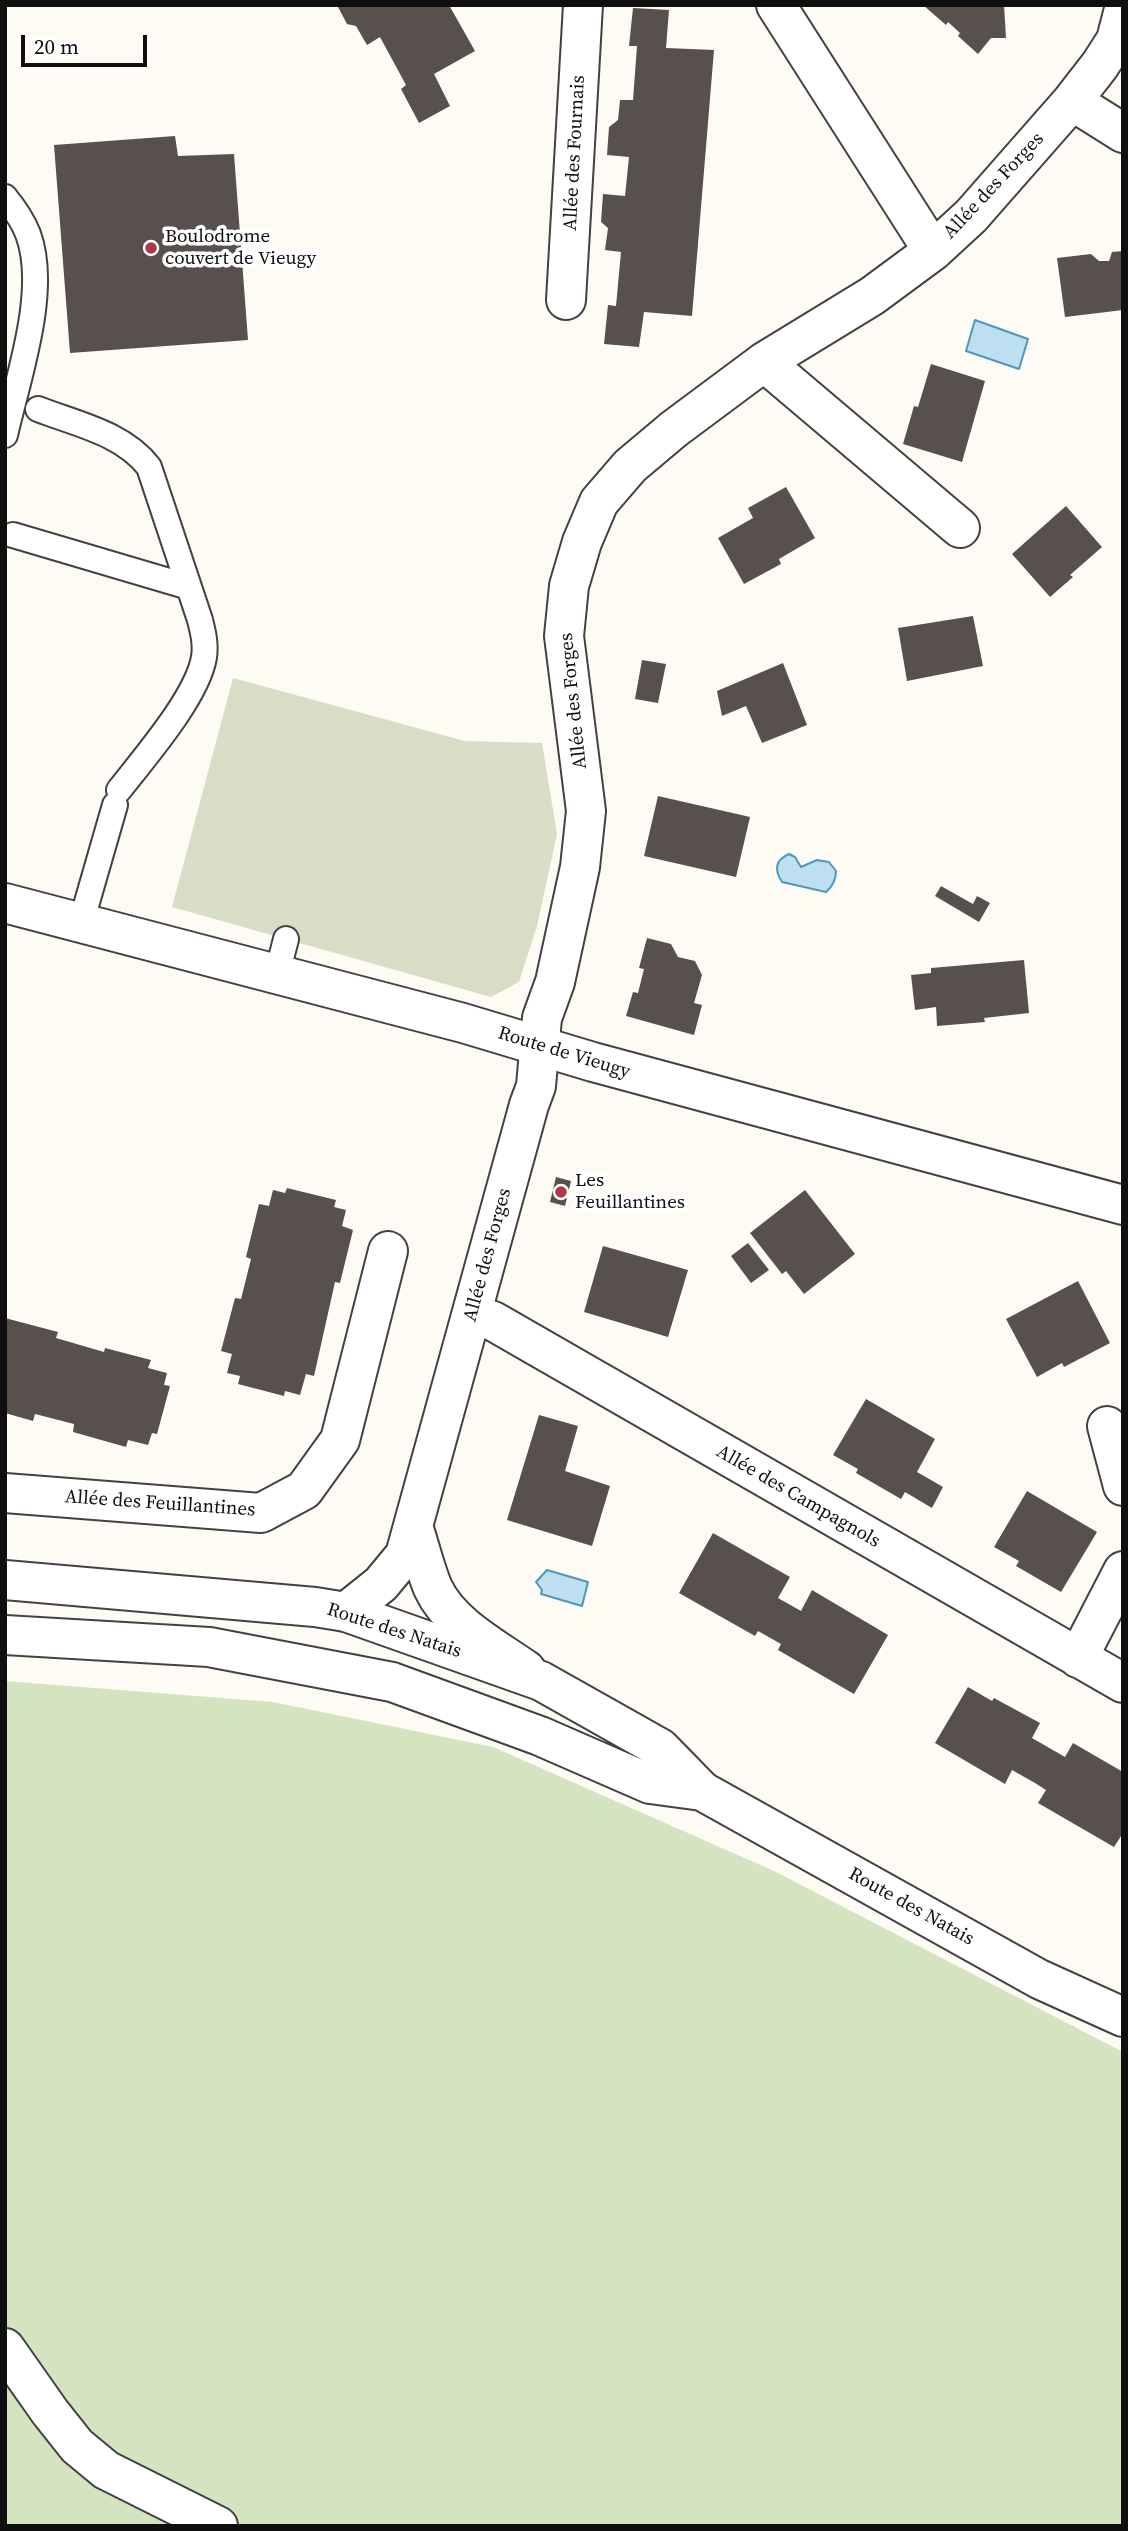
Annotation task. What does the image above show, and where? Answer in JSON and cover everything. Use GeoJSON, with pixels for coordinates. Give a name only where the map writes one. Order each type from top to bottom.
{"type":"FeatureCollection","features":[{"type":"Feature","properties":{"kind":"street","name":"Allée des Fournais"},"geometry":{"type":"LineString","coordinates":[[566,300],[583,5]]}},
{"type":"Feature","properties":{"kind":"street"},"geometry":{"type":"LineString","coordinates":[[776,5],[933,251]]}},
{"type":"Feature","properties":{"kind":"street","name":"Allée des Forges"},"geometry":{"type":"LineString","coordinates":[[346,1612],[381,1584],[405,1555],[536,1086],[542,1018],[555,982],[580,867],[586,811],[564,636],[569,586],[582,542],[599,502],[629,466],[674,429],[764,362],[872,296],[933,251],[971,216],[1072,102],[1100,65],[1116,40],[1123,13]]}},
{"type":"Feature","properties":{"kind":"street"},"geometry":{"type":"LineString","coordinates":[[1072,102],[1123,133]]}},
{"type":"Feature","properties":{"kind":"street"},"geometry":{"type":"LineString","coordinates":[[764,362],[960,528]]}},
{"type":"Feature","properties":{"kind":"street","name":"Route de Vieugy"},"geometry":{"type":"LineString","coordinates":[[5,903],[81,923],[281,956],[463,1023],[627,1072],[1123,1205]]}},
{"type":"Feature","properties":{"kind":"street","name":"Allée des Feuillantines"},"geometry":{"type":"LineString","coordinates":[[5,1493],[261,1513],[304,1490],[340,1440],[388,1251]]}},
{"type":"Feature","properties":{"kind":"street","name":"Allée des Campagnols"},"geometry":{"type":"LineString","coordinates":[[473,1314],[493,1321],[1123,1683]]}},
{"type":"Feature","properties":{"kind":"street"},"geometry":{"type":"LineString","coordinates":[[1107,1426],[1123,1486]]}},
{"type":"Feature","properties":{"kind":"street"},"geometry":{"type":"LineString","coordinates":[[413,1526],[434,1590],[444,1605],[467,1629],[541,1681]]}},
{"type":"Feature","properties":{"kind":"street"},"geometry":{"type":"LineString","coordinates":[[1078,1658],[1123,1571]]}},
{"type":"Feature","properties":{"kind":"street","name":"Route des Natais"},"geometry":{"type":"LineString","coordinates":[[5,1580],[346,1612],[541,1681],[660,1748],[702,1791],[1039,1979],[1123,2017]]}},
{"type":"Feature","properties":{"kind":"street"},"geometry":{"type":"LineString","coordinates":[[209,1647],[346,1612]]}},
{"type":"Feature","properties":{"kind":"street","name":"Route des Natais"},"geometry":{"type":"LineString","coordinates":[[5,1634],[209,1647],[392,1682],[540,1736],[650,1784],[702,1791]]}},
{"type":"Feature","properties":{"kind":"street"},"geometry":{"type":"LineString","coordinates":[[5,2348],[77,2446],[106,2470],[218,2526]]}},
{"type":"Feature","properties":{"kind":"lane"},"geometry":{"type":"LineString","coordinates":[[5,197],[28,234],[35,262],[35,306],[5,435]]}},
{"type":"Feature","properties":{"kind":"lane"},"geometry":{"type":"LineString","coordinates":[[38,409],[121,441],[138,452],[149,467],[190,587],[204,639],[204,660],[188,697],[117,798],[81,923]]}},
{"type":"Feature","properties":{"kind":"lane"},"geometry":{"type":"LineString","coordinates":[[13,536],[190,587]]}},
{"type":"Feature","properties":{"kind":"green space"},"geometry":{"type":"Polygon","coordinates":[[[233,678],[465,741],[542,743],[557,834],[537,926],[519,982],[491,997],[172,907],[233,678]]]}},
{"type":"Feature","properties":{"kind":"green space"},"geometry":{"type":"Polygon","coordinates":[[[5,1681],[273,1702],[493,1747],[774,1871],[1123,2052],[1123,2526],[5,2526],[5,1681]]]}},
{"type":"Feature","properties":{"kind":"water"},"geometry":{"type":"Polygon","coordinates":[[[975,320],[1028,339],[1019,369],[966,351],[975,320]]]}},
{"type":"Feature","properties":{"kind":"water"},"geometry":{"type":"Polygon","coordinates":[[[789,854],[795,857],[801,867],[817,860],[829,862],[836,871],[831,887],[826,892],[782,882],[777,866],[781,859],[789,854]]]}},
{"type":"Feature","properties":{"kind":"water"},"geometry":{"type":"Polygon","coordinates":[[[547,1570],[588,1582],[582,1606],[541,1594],[542,1590],[536,1582],[547,1570]]]}},
{"type":"Feature","properties":{"kind":"building"},"geometry":{"type":"Polygon","coordinates":[[[337,5],[449,5],[475,51],[434,74],[450,106],[419,123],[401,89],[406,85],[380,37],[367,45],[356,26],[347,24],[337,5]]]}},
{"type":"Feature","properties":{"kind":"building"},"geometry":{"type":"Polygon","coordinates":[[[923,5],[1004,5],[1006,38],[991,38],[978,54],[958,36],[960,33],[948,22],[946,25],[923,5]]]}},
{"type":"Feature","properties":{"kind":"building"},"geometry":{"type":"Polygon","coordinates":[[[633,8],[669,10],[666,48],[714,50],[692,316],[644,312],[639,347],[604,344],[608,305],[616,306],[621,252],[605,250],[608,228],[601,222],[603,194],[625,196],[629,157],[607,155],[609,127],[618,120],[620,100],[633,100],[637,46],[629,46],[633,8]]]}},
{"type":"Feature","properties":{"kind":"building","name":"Boulodrome couvert de Vieugy"},"geometry":{"type":"Polygon","coordinates":[[[175,136],[178,156],[234,154],[248,340],[70,353],[54,145],[175,136]]]}},
{"type":"Feature","properties":{"kind":"building"},"geometry":{"type":"Polygon","coordinates":[[[1123,251],[1123,310],[1065,317],[1057,258],[1091,254],[1099,261],[1109,261],[1112,252],[1123,251]]]}},
{"type":"Feature","properties":{"kind":"building"},"geometry":{"type":"Polygon","coordinates":[[[931,364],[985,381],[962,462],[903,444],[914,406],[918,407],[931,364]]]}},
{"type":"Feature","properties":{"kind":"building"},"geometry":{"type":"Polygon","coordinates":[[[786,487],[815,538],[779,559],[781,564],[744,584],[718,538],[753,518],[748,508],[786,487]]]}},
{"type":"Feature","properties":{"kind":"building"},"geometry":{"type":"Polygon","coordinates":[[[1066,506],[1102,547],[1050,597],[1012,554],[1066,506]]]}},
{"type":"Feature","properties":{"kind":"building"},"geometry":{"type":"Polygon","coordinates":[[[973,616],[983,666],[907,681],[898,628],[973,616]]]}},
{"type":"Feature","properties":{"kind":"building"},"geometry":{"type":"Polygon","coordinates":[[[642,660],[666,664],[658,703],[635,699],[642,660]]]}},
{"type":"Feature","properties":{"kind":"building"},"geometry":{"type":"Polygon","coordinates":[[[783,663],[807,725],[762,743],[746,706],[722,716],[717,691],[783,663]]]}},
{"type":"Feature","properties":{"kind":"building"},"geometry":{"type":"Polygon","coordinates":[[[658,796],[750,817],[736,877],[644,856],[658,796]]]}},
{"type":"Feature","properties":{"kind":"building"},"geometry":{"type":"Polygon","coordinates":[[[941,886],[973,904],[977,896],[990,903],[979,922],[935,896],[941,886]]]}},
{"type":"Feature","properties":{"kind":"building"},"geometry":{"type":"Polygon","coordinates":[[[647,938],[671,944],[678,957],[695,961],[702,975],[694,1003],[702,1005],[694,1035],[626,1016],[633,992],[638,993],[644,969],[639,968],[647,938]]]}},
{"type":"Feature","properties":{"kind":"building"},"geometry":{"type":"Polygon","coordinates":[[[1024,960],[1029,1013],[984,1018],[985,1022],[937,1026],[936,1007],[915,1010],[911,975],[931,973],[931,968],[1024,960]]]}},
{"type":"Feature","properties":{"kind":"building","name":"Les Feuillantines"},"geometry":{"type":"Polygon","coordinates":[[[556,1177],[571,1181],[565,1206],[550,1202],[556,1177]]]}},
{"type":"Feature","properties":{"kind":"building"},"geometry":{"type":"Polygon","coordinates":[[[287,1188],[336,1200],[334,1207],[346,1210],[342,1226],[353,1230],[340,1283],[335,1282],[314,1376],[306,1374],[300,1395],[285,1391],[284,1396],[238,1384],[240,1376],[227,1373],[232,1354],[221,1351],[235,1298],[241,1299],[251,1259],[246,1257],[259,1204],[269,1206],[273,1190],[285,1193],[287,1188]]]}},
{"type":"Feature","properties":{"kind":"building"},"geometry":{"type":"Polygon","coordinates":[[[805,1190],[855,1254],[804,1294],[786,1271],[782,1274],[750,1233],[805,1190]]]}},
{"type":"Feature","properties":{"kind":"building"},"geometry":{"type":"Polygon","coordinates":[[[748,1243],[769,1270],[751,1283],[731,1256],[748,1243]]]}},
{"type":"Feature","properties":{"kind":"building"},"geometry":{"type":"Polygon","coordinates":[[[603,1246],[688,1270],[668,1337],[584,1312],[603,1246]]]}},
{"type":"Feature","properties":{"kind":"building"},"geometry":{"type":"Polygon","coordinates":[[[1078,1281],[1110,1343],[1064,1367],[1062,1363],[1037,1377],[1006,1319],[1078,1281]]]}},
{"type":"Feature","properties":{"kind":"building"},"geometry":{"type":"Polygon","coordinates":[[[5,1318],[58,1332],[56,1338],[104,1352],[105,1348],[151,1360],[148,1368],[167,1373],[164,1385],[170,1386],[157,1434],[152,1433],[148,1445],[128,1440],[126,1447],[73,1432],[74,1424],[35,1414],[33,1421],[5,1413],[5,1318]]]}},
{"type":"Feature","properties":{"kind":"building"},"geometry":{"type":"Polygon","coordinates":[[[866,1399],[935,1439],[917,1472],[943,1487],[932,1508],[905,1492],[901,1499],[856,1473],[858,1469],[833,1455],[866,1399]]]}},
{"type":"Feature","properties":{"kind":"building"},"geometry":{"type":"Polygon","coordinates":[[[539,1415],[578,1426],[565,1471],[610,1486],[592,1546],[507,1520],[539,1415]]]}},
{"type":"Feature","properties":{"kind":"building"},"geometry":{"type":"Polygon","coordinates":[[[1027,1491],[1097,1532],[1061,1592],[1016,1566],[1019,1561],[994,1547],[1027,1491]]]}},
{"type":"Feature","properties":{"kind":"building"},"geometry":{"type":"Polygon","coordinates":[[[713,1533],[790,1577],[778,1598],[801,1611],[812,1590],[888,1635],[854,1694],[778,1650],[781,1644],[758,1631],[755,1636],[679,1593],[713,1533]]]}},
{"type":"Feature","properties":{"kind":"building"},"geometry":{"type":"Polygon","coordinates":[[[968,1687],[1040,1723],[1032,1738],[1065,1757],[1073,1743],[1123,1772],[1123,1833],[1114,1847],[1038,1803],[1046,1790],[1035,1783],[1012,1770],[1005,1784],[935,1743],[968,1687]]]}},
{"type":"Feature","properties":{"kind":"place","name":"Boulodrome couvert de Vieugy"},"geometry":{"type":"Point","coordinates":[151,248]}},
{"type":"Feature","properties":{"kind":"place","name":"Les Feuillantines"},"geometry":{"type":"Point","coordinates":[561,1192]}}]}
